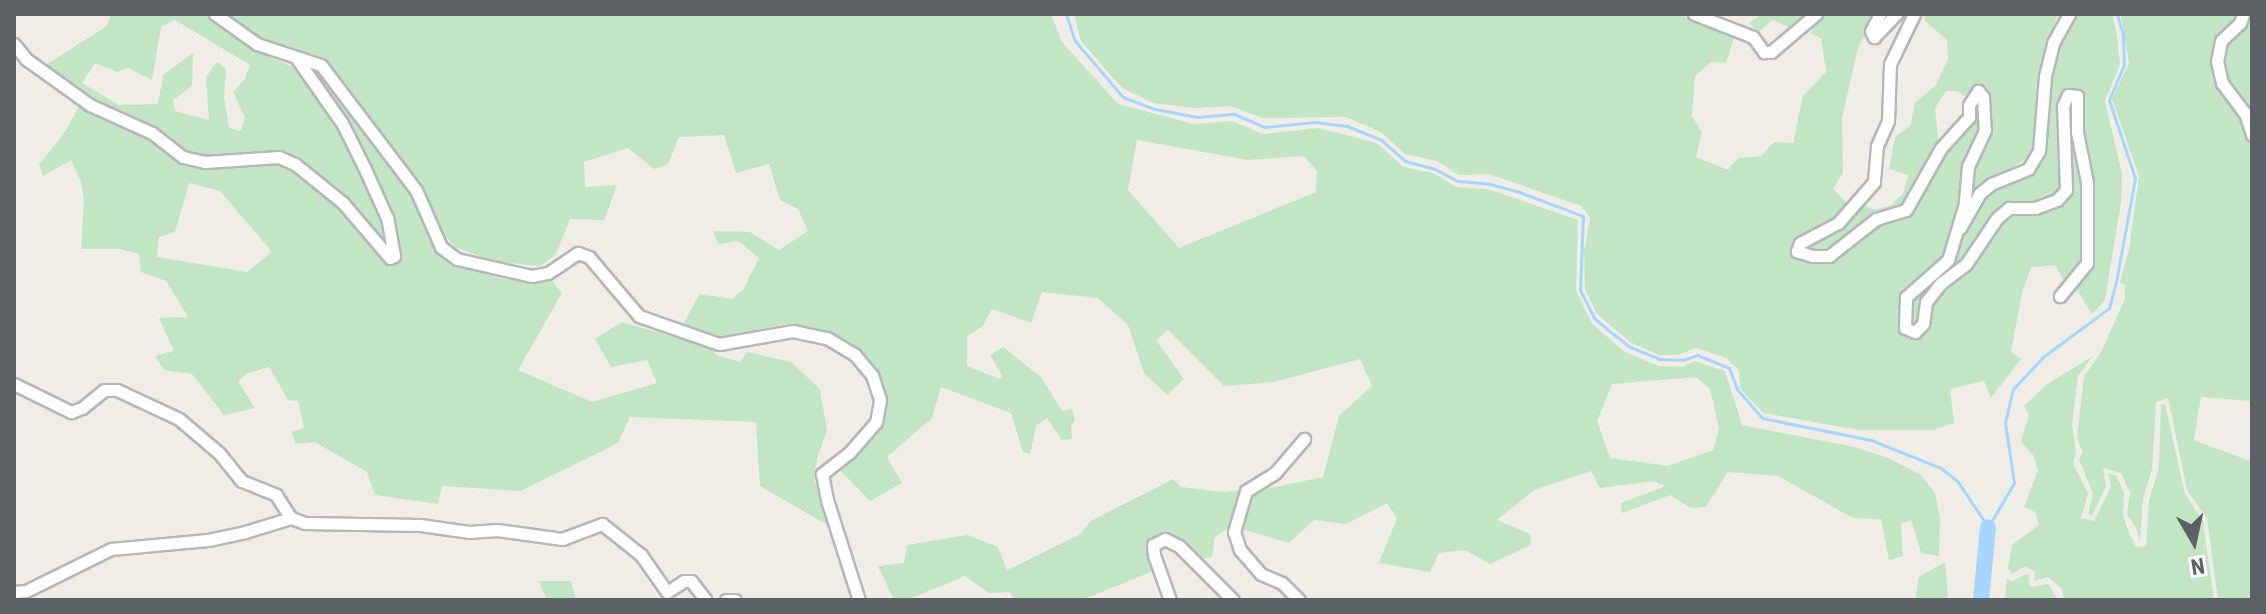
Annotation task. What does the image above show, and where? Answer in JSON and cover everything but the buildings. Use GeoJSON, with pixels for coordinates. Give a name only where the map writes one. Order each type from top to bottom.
{"type":"FeatureCollection","features":[{"type":"Feature","properties":{"kind":"street"},"geometry":{"type":"LineString","coordinates":[[215,14],[257,44],[321,65],[416,190],[441,247],[457,259],[532,276],[548,273],[578,253],[589,257],[639,316],[719,344],[741,343],[762,334],[793,331],[827,338],[855,355],[872,375],[880,400],[876,422],[850,452],[822,474],[827,500],[859,600]]}},
{"type":"Feature","properties":{"kind":"street"},"geometry":{"type":"LineString","coordinates":[[1694,14],[1753,37],[1764,52],[1771,52],[1816,14]]}},
{"type":"Feature","properties":{"kind":"street"},"geometry":{"type":"LineString","coordinates":[[1880,14],[1871,31],[1874,37],[1896,14]]}},
{"type":"Feature","properties":{"kind":"street"},"geometry":{"type":"LineString","coordinates":[[1914,14],[1890,64],[1888,121],[1877,146],[1874,182],[1838,223],[1800,243],[1797,251],[1812,256],[1829,256],[1876,219],[1906,210],[1941,148],[1969,117],[1969,105],[1978,91],[1984,105],[1985,130],[1968,166],[1967,194],[1948,260],[1906,297],[1905,328],[1915,332],[1923,324],[1926,302],[1941,283],[1966,264],[1997,218],[2009,208],[2035,208],[2057,200],[2066,190],[2063,106],[2068,95],[2077,96],[2077,132],[2087,182],[2087,263],[2060,296]]}},
{"type":"Feature","properties":{"kind":"street"},"geometry":{"type":"LineString","coordinates":[[1953,238],[1980,193],[1991,184],[2028,169],[2039,151],[2045,76],[2053,43],[2069,14]]}},
{"type":"Feature","properties":{"kind":"street"},"geometry":{"type":"LineString","coordinates":[[2243,14],[2240,23],[2221,41],[2217,61],[2222,83],[2245,113],[2252,135]]}},
{"type":"Feature","properties":{"kind":"street"},"geometry":{"type":"LineString","coordinates":[[14,44],[26,59],[90,105],[152,133],[183,157],[205,162],[279,157],[295,164],[343,203],[390,258],[394,256],[387,218],[365,169],[342,123],[297,59]]}},
{"type":"Feature","properties":{"kind":"street"},"geometry":{"type":"LineString","coordinates":[[14,384],[71,412],[82,408],[104,390],[117,390],[179,419],[219,453],[242,481],[276,495],[291,518]]}},
{"type":"Feature","properties":{"kind":"street"},"geometry":{"type":"LineString","coordinates":[[1299,600],[1282,583],[1261,574],[1240,550],[1234,532],[1246,491],[1275,473],[1304,439]]}},
{"type":"Feature","properties":{"kind":"street"},"geometry":{"type":"LineString","coordinates":[[14,592],[26,591],[111,549],[208,540],[291,518],[305,523],[420,525],[469,532],[497,530],[562,539],[602,524],[641,555],[667,592],[684,581],[691,581],[706,600]]}},
{"type":"Feature","properties":{"kind":"street"},"geometry":{"type":"LineString","coordinates":[[1170,600],[1153,545],[1165,539],[1179,546],[1233,600]]}},
{"type":"Feature","properties":{"kind":"street"},"geometry":{"type":"LineString","coordinates":[[726,600],[735,600]]}},
{"type":"Feature","properties":{"kind":"green space"},"geometry":{"type":"Polygon","coordinates":[[[111,14],[206,14],[255,51],[296,68],[338,126],[382,220],[388,250],[344,198],[291,155],[276,150],[207,156],[187,153],[152,127],[108,112],[93,97],[44,66],[107,26],[111,14]],[[175,20],[161,27],[152,80],[128,68],[117,72],[95,63],[82,83],[119,105],[158,104],[163,75],[193,53],[192,86],[173,100],[175,111],[209,120],[206,77],[217,62],[226,69],[224,97],[229,128],[240,131],[245,118],[233,92],[245,79],[250,65],[175,20]]]}},
{"type":"Feature","properties":{"kind":"green space"},"geometry":{"type":"Polygon","coordinates":[[[225,14],[1051,14],[1062,42],[1118,104],[1194,124],[1233,121],[1262,134],[1318,128],[1377,143],[1403,167],[1433,173],[1456,187],[1488,189],[1578,220],[1576,290],[1592,324],[1625,352],[1658,366],[1681,367],[1695,361],[1725,371],[1742,425],[1854,447],[1888,458],[1921,475],[1935,493],[1940,519],[1939,556],[1921,553],[1911,520],[1901,524],[1903,556],[1889,560],[1881,519],[1853,518],[1778,476],[1728,472],[1706,507],[1690,508],[1670,495],[1622,513],[1621,503],[1666,486],[1653,481],[1600,488],[1591,471],[1534,490],[1497,520],[1530,534],[1531,545],[1490,564],[1465,550],[1439,553],[1430,572],[1379,563],[1397,518],[1387,503],[1346,524],[1314,520],[1289,543],[1238,528],[1250,492],[1323,477],[1339,416],[1372,386],[1360,359],[1274,382],[1224,386],[1168,330],[1156,340],[1184,379],[1167,395],[1144,373],[1128,325],[1098,298],[1042,292],[1031,323],[992,309],[982,327],[967,336],[967,366],[1000,379],[1002,375],[990,355],[1003,347],[1041,377],[1062,411],[1072,409],[1075,420],[1071,426],[1072,439],[1062,440],[1047,418],[1036,426],[1030,454],[1023,452],[1011,413],[941,387],[932,418],[887,457],[902,483],[870,501],[836,466],[881,424],[886,398],[874,368],[850,343],[822,331],[786,324],[755,330],[737,339],[717,339],[682,326],[700,294],[732,299],[743,290],[759,258],[738,241],[718,244],[713,231],[750,232],[779,250],[808,231],[798,209],[780,200],[769,164],[736,173],[724,135],[679,137],[668,164],[654,169],[628,148],[584,162],[585,187],[617,185],[604,220],[570,219],[556,254],[541,266],[492,261],[455,247],[435,225],[423,191],[327,61],[259,41],[225,14]],[[1137,140],[1128,190],[1179,248],[1316,192],[1317,171],[1304,156],[1248,160],[1137,140]],[[1696,377],[1612,384],[1597,421],[1610,458],[1668,466],[1713,450],[1719,429],[1710,389],[1696,377]]]}},
{"type":"Feature","properties":{"kind":"green space"},"geometry":{"type":"Polygon","coordinates":[[[1074,14],[1677,14],[1735,35],[1726,63],[1711,62],[1695,76],[1692,116],[1702,132],[1696,157],[1728,170],[1738,158],[1761,156],[1774,142],[1793,143],[1803,96],[1826,72],[1821,38],[1810,33],[1824,15],[1875,14],[1858,48],[1842,118],[1843,173],[1833,189],[1847,203],[1828,223],[1798,237],[1791,246],[1792,255],[1816,262],[1833,259],[1877,222],[1913,213],[1936,163],[1971,123],[1978,97],[1982,131],[1960,206],[1942,259],[1901,295],[1897,312],[1901,331],[1914,336],[1931,303],[1997,223],[2010,214],[2044,211],[2059,202],[2069,110],[2074,102],[2083,187],[2084,263],[2065,283],[2055,265],[2031,267],[2022,293],[2011,352],[2021,359],[1991,398],[1984,381],[1950,389],[1954,423],[1933,430],[1859,430],[1763,413],[1740,388],[1739,370],[1726,358],[1696,348],[1678,355],[1659,355],[1630,342],[1596,313],[1585,289],[1584,251],[1590,218],[1581,206],[1489,174],[1459,175],[1437,161],[1405,154],[1381,132],[1346,117],[1262,118],[1230,106],[1196,108],[1153,103],[1121,87],[1081,41],[1074,14]]]}},
{"type":"Feature","properties":{"kind":"green space"},"geometry":{"type":"Polygon","coordinates":[[[1762,14],[1810,14],[1789,27],[1773,20],[1758,32],[1749,23],[1762,14]]]}},
{"type":"Feature","properties":{"kind":"green space"},"geometry":{"type":"Polygon","coordinates":[[[1924,14],[2058,14],[2039,75],[2033,152],[2008,172],[1982,184],[1967,205],[1972,166],[1990,140],[1991,97],[1984,85],[1976,86],[1968,99],[1958,91],[1946,91],[1935,108],[1939,147],[1906,207],[1829,253],[1805,252],[1804,247],[1835,233],[1862,205],[1875,210],[1891,205],[1903,194],[1908,175],[1889,169],[1895,137],[1911,125],[1914,104],[1936,85],[1948,59],[1947,40],[1925,21],[1924,14]]]}},
{"type":"Feature","properties":{"kind":"green space"},"geometry":{"type":"Polygon","coordinates":[[[2072,14],[2112,14],[2117,35],[2120,65],[2105,101],[2122,174],[2121,202],[2105,300],[2092,314],[2076,288],[2089,271],[2094,236],[2092,181],[2082,132],[2084,112],[2080,94],[2066,93],[2062,191],[2047,199],[2018,203],[1919,314],[1917,323],[1909,325],[1909,301],[1957,239],[1980,196],[1993,186],[2017,180],[2028,173],[2056,45],[2072,14]]]}},
{"type":"Feature","properties":{"kind":"green space"},"geometry":{"type":"Polygon","coordinates":[[[2121,14],[2239,14],[2215,63],[2242,116],[2252,149],[2252,401],[2201,397],[2194,440],[2250,461],[2252,600],[2218,600],[2207,518],[2187,490],[2168,398],[2156,402],[2152,469],[2143,498],[2140,542],[2135,525],[2127,515],[2130,493],[2121,473],[2103,468],[2106,486],[2092,516],[2088,514],[2093,493],[2079,460],[2082,451],[2077,438],[2084,377],[2102,350],[2125,299],[2125,285],[2120,282],[2129,249],[2139,176],[2112,99],[2129,63],[2121,14]]]}},
{"type":"Feature","properties":{"kind":"green space"},"geometry":{"type":"Polygon","coordinates":[[[2244,14],[2252,14],[2252,126],[2225,78],[2221,60],[2225,43],[2244,14]]]}},
{"type":"Feature","properties":{"kind":"green space"},"geometry":{"type":"Polygon","coordinates":[[[308,67],[323,72],[410,192],[439,253],[455,264],[503,279],[531,282],[549,277],[562,293],[518,370],[592,402],[657,383],[647,360],[611,367],[595,339],[622,322],[712,348],[716,355],[740,362],[747,352],[791,362],[820,389],[827,431],[817,458],[814,480],[831,527],[760,486],[756,422],[630,417],[618,443],[521,491],[442,486],[438,504],[375,495],[367,472],[315,442],[295,444],[292,432],[304,428],[298,401],[288,400],[269,367],[246,374],[238,382],[255,408],[224,415],[192,374],[164,370],[155,356],[174,351],[159,318],[188,317],[166,281],[141,272],[139,254],[120,249],[81,249],[84,201],[81,182],[71,160],[43,176],[39,165],[65,132],[80,104],[153,139],[180,161],[279,161],[294,169],[340,208],[388,264],[398,257],[393,236],[308,67]],[[189,183],[175,232],[159,237],[157,257],[247,272],[272,252],[220,191],[189,183]]]}},
{"type":"Feature","properties":{"kind":"green space"},"geometry":{"type":"Polygon","coordinates":[[[2093,356],[2078,376],[2072,424],[2076,452],[2073,463],[2088,494],[2081,518],[2094,521],[2111,487],[2108,473],[2117,476],[2124,493],[2123,516],[2130,535],[2136,547],[2146,546],[2149,500],[2159,468],[2161,405],[2165,404],[2185,494],[2203,521],[2214,600],[2064,600],[2062,589],[2048,577],[2034,581],[2035,572],[2025,566],[2012,574],[2008,568],[2012,545],[2039,525],[2035,512],[2024,507],[2038,470],[2033,455],[2021,442],[2029,415],[2024,406],[2046,385],[2093,356]]]}},
{"type":"Feature","properties":{"kind":"green space"},"geometry":{"type":"Polygon","coordinates":[[[1173,479],[1181,487],[1222,492],[1243,490],[1230,527],[1215,537],[1212,557],[1201,559],[1182,543],[1167,537],[1150,551],[1153,571],[1082,600],[1015,600],[1009,592],[989,593],[965,576],[907,600],[894,600],[878,566],[904,563],[907,545],[968,535],[998,547],[1007,570],[1079,535],[1091,521],[1173,479]]]}},
{"type":"Feature","properties":{"kind":"green space"},"geometry":{"type":"Polygon","coordinates":[[[1945,562],[1948,600],[1915,600],[1919,577],[1945,562]]]}},
{"type":"Feature","properties":{"kind":"green space"},"geometry":{"type":"Polygon","coordinates":[[[2029,575],[2030,587],[2048,584],[2058,600],[2005,600],[2007,578],[2011,582],[2029,575]]]}},
{"type":"Feature","properties":{"kind":"green space"},"geometry":{"type":"Polygon","coordinates":[[[539,581],[571,581],[576,600],[547,600],[539,581]]]}},
{"type":"Feature","properties":{"kind":"waterway"},"geometry":{"type":"LineString","coordinates":[[1066,14],[1075,41],[1123,97],[1155,109],[1197,117],[1234,114],[1264,127],[1315,122],[1347,126],[1380,139],[1405,161],[1435,169],[1458,181],[1490,184],[1519,192],[1583,216],[1580,290],[1594,318],[1630,347],[1659,359],[1683,360],[1697,355],[1729,368],[1737,389],[1762,418],[1871,440],[1941,468],[1958,482],[1988,527],[2014,483],[2005,423],[2013,389],[2043,357],[2109,308],[2116,282],[2135,178],[2109,100],[2124,64],[2123,34],[2117,14]]}},
{"type":"Feature","properties":{"kind":"waterway"},"geometry":{"type":"LineString","coordinates":[[1981,600],[1988,527]]}}]}
